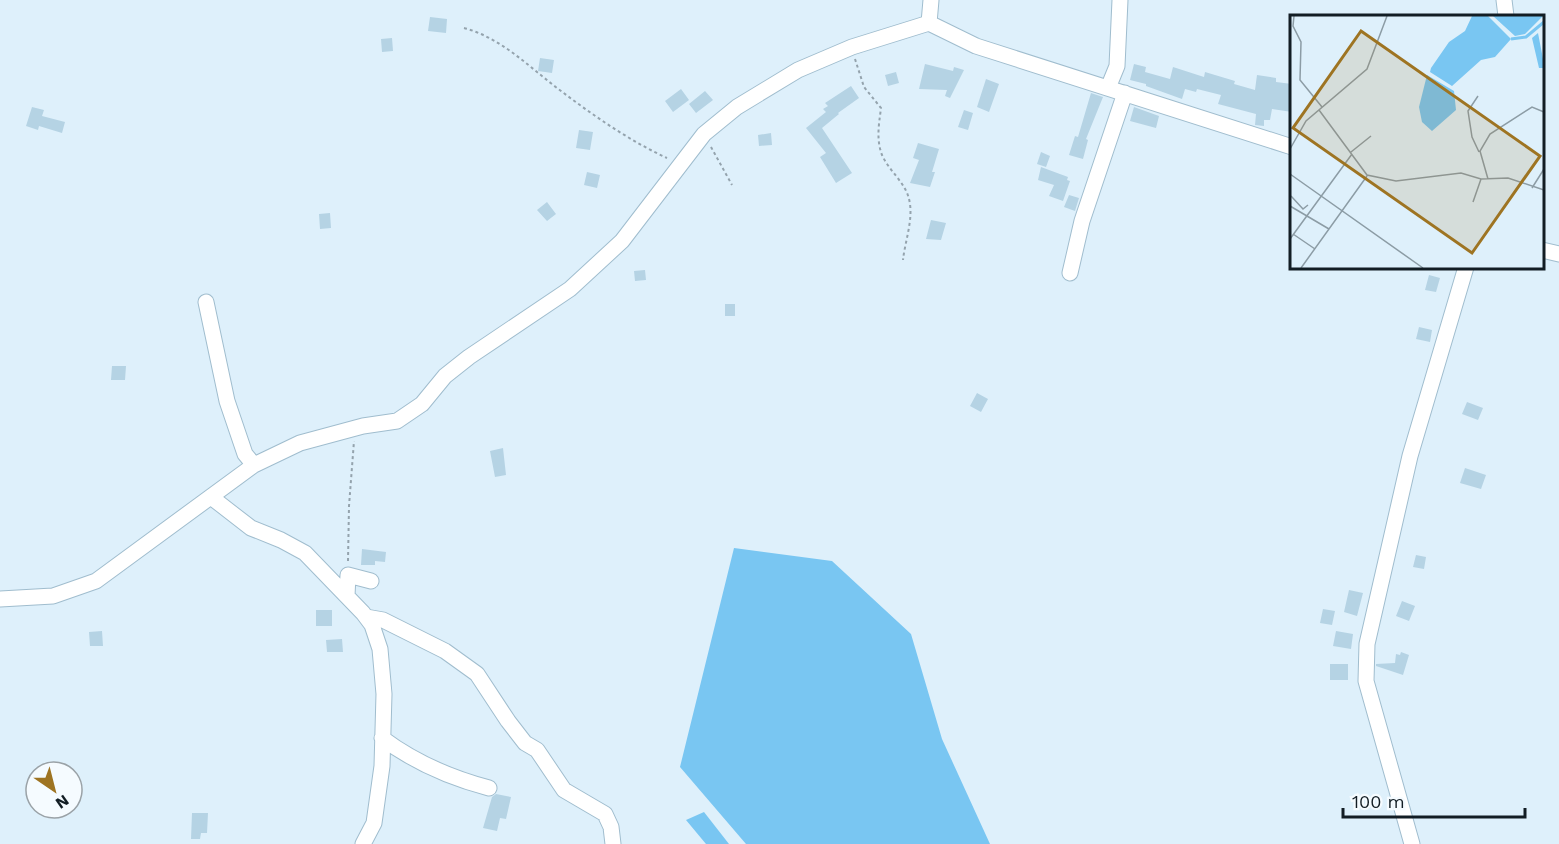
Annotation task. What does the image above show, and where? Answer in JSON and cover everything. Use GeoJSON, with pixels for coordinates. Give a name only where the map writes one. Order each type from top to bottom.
{"type":"FeatureCollection","features":[{"type":"Feature","properties":{"kind":"street"},"geometry":{"type":"LineString","coordinates":[[929,23],[931,0]]}},
{"type":"Feature","properties":{"kind":"street"},"geometry":{"type":"LineString","coordinates":[[1108,88],[1117,66],[1120,0]]}},
{"type":"Feature","properties":{"kind":"street"},"geometry":{"type":"LineString","coordinates":[[1504,0],[1506,15]]}},
{"type":"Feature","properties":{"kind":"street"},"geometry":{"type":"LineString","coordinates":[[0,599],[53,596],[96,581],[254,465],[300,443],[363,426],[397,421],[422,404],[445,376],[469,357],[570,289],[622,241],[704,134],[737,107],[798,70],[852,47],[929,23],[976,46],[1290,146]]}},
{"type":"Feature","properties":{"kind":"street"},"geometry":{"type":"LineString","coordinates":[[1070,273],[1082,221],[1125,93]]}},
{"type":"Feature","properties":{"kind":"street"},"geometry":{"type":"LineString","coordinates":[[1544,250],[1559,254]]}},
{"type":"Feature","properties":{"kind":"street"},"geometry":{"type":"LineString","coordinates":[[1412,844],[1366,681],[1366,644],[1410,456],[1466,268]]}},
{"type":"Feature","properties":{"kind":"street"},"geometry":{"type":"LineString","coordinates":[[206,302],[227,401],[245,454],[254,465]]}},
{"type":"Feature","properties":{"kind":"street"},"geometry":{"type":"LineString","coordinates":[[211,497],[251,528],[305,553],[372,625],[380,649],[384,694],[381,775],[374,822],[363,844]]}},
{"type":"Feature","properties":{"kind":"street"},"geometry":{"type":"LineString","coordinates":[[347,596],[348,575],[371,581]]}},
{"type":"Feature","properties":{"kind":"street"},"geometry":{"type":"LineString","coordinates":[[366,616],[382,620],[445,651],[477,674],[508,721],[525,743],[537,750],[564,790],[604,814],[611,827],[613,844]]}},
{"type":"Feature","properties":{"kind":"street"},"geometry":{"type":"LineString","coordinates":[[382,738],[423,764],[458,780],[489,788]]}},
{"type":"Feature","properties":{"kind":"path"},"geometry":{"type":"LineString","coordinates":[[464,28],[479,32],[508,50],[562,92],[642,147],[680,165]]}},
{"type":"Feature","properties":{"kind":"path"},"geometry":{"type":"LineString","coordinates":[[852,47],[864,87],[880,108],[878,135],[882,156],[905,189],[909,199],[911,211],[903,260]]}},
{"type":"Feature","properties":{"kind":"path"},"geometry":{"type":"LineString","coordinates":[[704,134],[732,184]]}},
{"type":"Feature","properties":{"kind":"path"},"geometry":{"type":"LineString","coordinates":[[348,575],[349,506],[354,441],[363,426]]}},
{"type":"Feature","properties":{"kind":"water"},"geometry":{"type":"Polygon","coordinates":[[[734,548],[832,561],[911,634],[942,739],[990,844],[746,844],[680,767],[734,548]]]}},
{"type":"Feature","properties":{"kind":"water"},"geometry":{"type":"Polygon","coordinates":[[[704,812],[729,844],[706,844],[686,820],[704,812]]]}},
{"type":"Feature","properties":{"kind":"building"},"geometry":{"type":"Polygon","coordinates":[[[430,17],[447,19],[446,33],[428,31],[430,17]]]}},
{"type":"Feature","properties":{"kind":"building"},"geometry":{"type":"Polygon","coordinates":[[[392,38],[393,51],[382,52],[381,39],[392,38]]]}},
{"type":"Feature","properties":{"kind":"building"},"geometry":{"type":"Polygon","coordinates":[[[540,58],[554,60],[552,73],[538,71],[540,58]]]}},
{"type":"Feature","properties":{"kind":"building"},"geometry":{"type":"Polygon","coordinates":[[[925,64],[953,71],[954,67],[964,70],[950,98],[945,96],[947,90],[919,89],[925,64]]]}},
{"type":"Feature","properties":{"kind":"building"},"geometry":{"type":"Polygon","coordinates":[[[1134,64],[1146,67],[1145,72],[1170,79],[1173,67],[1204,77],[1205,72],[1255,90],[1257,75],[1276,78],[1276,82],[1290,84],[1290,112],[1272,109],[1270,120],[1264,120],[1264,126],[1255,125],[1256,114],[1218,104],[1221,95],[1197,89],[1196,92],[1185,89],[1182,99],[1130,80],[1134,64]]]}},
{"type":"Feature","properties":{"kind":"building"},"geometry":{"type":"Polygon","coordinates":[[[896,72],[899,83],[888,86],[885,75],[896,72]]]}},
{"type":"Feature","properties":{"kind":"building"},"geometry":{"type":"Polygon","coordinates":[[[986,79],[999,84],[989,112],[977,107],[986,79]]]}},
{"type":"Feature","properties":{"kind":"building"},"geometry":{"type":"Polygon","coordinates":[[[851,86],[859,98],[822,128],[852,173],[836,183],[820,157],[826,153],[806,128],[826,112],[823,109],[828,106],[825,103],[851,86]]]}},
{"type":"Feature","properties":{"kind":"building"},"geometry":{"type":"Polygon","coordinates":[[[681,89],[689,100],[673,112],[665,101],[681,89]]]}},
{"type":"Feature","properties":{"kind":"building"},"geometry":{"type":"Polygon","coordinates":[[[705,91],[713,100],[696,113],[689,104],[705,91]]]}},
{"type":"Feature","properties":{"kind":"building"},"geometry":{"type":"Polygon","coordinates":[[[1091,93],[1103,97],[1086,139],[1088,140],[1083,159],[1069,155],[1075,136],[1078,137],[1091,93]]]}},
{"type":"Feature","properties":{"kind":"building"},"geometry":{"type":"Polygon","coordinates":[[[32,107],[44,110],[42,116],[65,122],[62,133],[39,126],[38,130],[26,126],[32,107]]]}},
{"type":"Feature","properties":{"kind":"building"},"geometry":{"type":"Polygon","coordinates":[[[1134,107],[1159,116],[1156,128],[1130,121],[1134,107]]]}},
{"type":"Feature","properties":{"kind":"building"},"geometry":{"type":"Polygon","coordinates":[[[964,110],[973,113],[968,130],[958,127],[964,110]]]}},
{"type":"Feature","properties":{"kind":"building"},"geometry":{"type":"Polygon","coordinates":[[[579,130],[593,132],[590,150],[576,148],[579,130]]]}},
{"type":"Feature","properties":{"kind":"building"},"geometry":{"type":"Polygon","coordinates":[[[771,133],[772,145],[759,146],[758,135],[771,133]]]}},
{"type":"Feature","properties":{"kind":"building"},"geometry":{"type":"Polygon","coordinates":[[[918,143],[939,149],[930,187],[910,183],[919,160],[913,158],[918,143]]]}},
{"type":"Feature","properties":{"kind":"building"},"geometry":{"type":"Polygon","coordinates":[[[1041,152],[1050,156],[1046,167],[1037,164],[1041,152]]]}},
{"type":"Feature","properties":{"kind":"building"},"geometry":{"type":"Polygon","coordinates":[[[1041,167],[1068,177],[1067,180],[1070,181],[1063,201],[1049,196],[1054,185],[1038,180],[1041,167]]]}},
{"type":"Feature","properties":{"kind":"building"},"geometry":{"type":"Polygon","coordinates":[[[587,172],[600,175],[597,188],[584,185],[587,172]]]}},
{"type":"Feature","properties":{"kind":"building"},"geometry":{"type":"Polygon","coordinates":[[[1069,195],[1079,198],[1075,211],[1064,207],[1069,195]]]}},
{"type":"Feature","properties":{"kind":"building"},"geometry":{"type":"Polygon","coordinates":[[[547,202],[556,214],[547,221],[537,210],[547,202]]]}},
{"type":"Feature","properties":{"kind":"building"},"geometry":{"type":"Polygon","coordinates":[[[330,213],[331,228],[320,229],[319,214],[330,213]]]}},
{"type":"Feature","properties":{"kind":"building"},"geometry":{"type":"Polygon","coordinates":[[[931,220],[946,223],[941,240],[926,239],[931,220]]]}},
{"type":"Feature","properties":{"kind":"building"},"geometry":{"type":"Polygon","coordinates":[[[645,270],[646,280],[635,281],[634,271],[645,270]]]}},
{"type":"Feature","properties":{"kind":"building"},"geometry":{"type":"Polygon","coordinates":[[[1429,275],[1440,278],[1436,292],[1425,290],[1429,275]]]}},
{"type":"Feature","properties":{"kind":"building"},"geometry":{"type":"Polygon","coordinates":[[[725,304],[735,304],[735,316],[725,316],[725,304]]]}},
{"type":"Feature","properties":{"kind":"building"},"geometry":{"type":"Polygon","coordinates":[[[1419,327],[1432,330],[1430,342],[1416,339],[1419,327]]]}},
{"type":"Feature","properties":{"kind":"building"},"geometry":{"type":"Polygon","coordinates":[[[112,366],[126,366],[125,380],[111,380],[112,366]]]}},
{"type":"Feature","properties":{"kind":"building"},"geometry":{"type":"Polygon","coordinates":[[[977,393],[988,399],[981,412],[970,406],[977,393]]]}},
{"type":"Feature","properties":{"kind":"building"},"geometry":{"type":"Polygon","coordinates":[[[1467,402],[1483,408],[1478,420],[1462,414],[1467,402]]]}},
{"type":"Feature","properties":{"kind":"building"},"geometry":{"type":"Polygon","coordinates":[[[503,448],[506,475],[495,477],[490,451],[503,448]]]}},
{"type":"Feature","properties":{"kind":"building"},"geometry":{"type":"Polygon","coordinates":[[[1465,468],[1486,475],[1481,489],[1460,483],[1465,468]]]}},
{"type":"Feature","properties":{"kind":"building"},"geometry":{"type":"Polygon","coordinates":[[[362,549],[386,552],[385,562],[375,561],[375,565],[361,565],[362,549]]]}},
{"type":"Feature","properties":{"kind":"building"},"geometry":{"type":"Polygon","coordinates":[[[1416,555],[1426,557],[1424,569],[1413,567],[1416,555]]]}},
{"type":"Feature","properties":{"kind":"building"},"geometry":{"type":"Polygon","coordinates":[[[1349,590],[1363,593],[1357,616],[1344,612],[1349,590]]]}},
{"type":"Feature","properties":{"kind":"building"},"geometry":{"type":"Polygon","coordinates":[[[1402,601],[1415,606],[1409,621],[1396,616],[1402,601]]]}},
{"type":"Feature","properties":{"kind":"building"},"geometry":{"type":"Polygon","coordinates":[[[1323,609],[1335,611],[1332,625],[1320,623],[1323,609]]]}},
{"type":"Feature","properties":{"kind":"building"},"geometry":{"type":"Polygon","coordinates":[[[316,610],[332,610],[332,626],[316,626],[316,610]]]}},
{"type":"Feature","properties":{"kind":"building"},"geometry":{"type":"Polygon","coordinates":[[[102,631],[103,646],[90,646],[89,632],[102,631]]]}},
{"type":"Feature","properties":{"kind":"building"},"geometry":{"type":"Polygon","coordinates":[[[1336,631],[1353,634],[1351,649],[1333,646],[1336,631]]]}},
{"type":"Feature","properties":{"kind":"building"},"geometry":{"type":"Polygon","coordinates":[[[342,639],[343,652],[327,652],[326,640],[342,639]]]}},
{"type":"Feature","properties":{"kind":"building"},"geometry":{"type":"Polygon","coordinates":[[[1401,652],[1409,655],[1403,675],[1376,666],[1376,664],[1395,663],[1396,654],[1400,655],[1401,652]]]}},
{"type":"Feature","properties":{"kind":"building"},"geometry":{"type":"Polygon","coordinates":[[[1330,664],[1348,664],[1348,680],[1330,680],[1330,664]]]}},
{"type":"Feature","properties":{"kind":"building"},"geometry":{"type":"Polygon","coordinates":[[[496,794],[511,797],[506,819],[500,818],[497,831],[483,828],[492,797],[496,794]]]}},
{"type":"Feature","properties":{"kind":"building"},"geometry":{"type":"Polygon","coordinates":[[[192,813],[208,813],[207,833],[201,833],[200,839],[191,839],[192,813]]]}}]}
